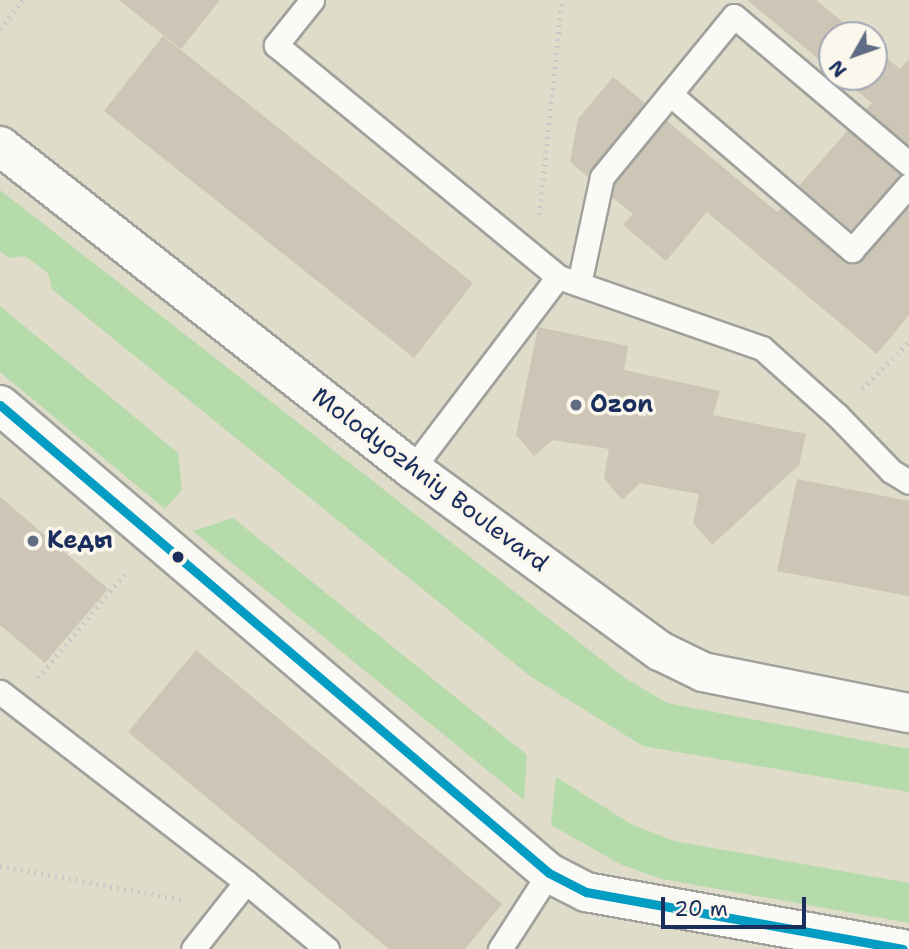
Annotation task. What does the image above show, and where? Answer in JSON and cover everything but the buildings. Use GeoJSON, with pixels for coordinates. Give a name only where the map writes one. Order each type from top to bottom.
{"type":"FeatureCollection","features":[{"type":"Feature","properties":{"kind":"main road","name":"Molodyozhniy Boulevard"},"geometry":{"type":"LineString","coordinates":[[0,146],[412,469],[660,651],[703,672],[909,713]]}},
{"type":"Feature","properties":{"kind":"main road"},"geometry":{"type":"LineString","coordinates":[[0,405],[549,873],[586,892],[903,949]]}},
{"type":"Feature","properties":{"kind":"lane"},"geometry":{"type":"LineString","coordinates":[[312,0],[276,45],[535,257],[569,281],[762,348],[837,415],[891,471],[909,482]]}},
{"type":"Feature","properties":{"kind":"lane"},"geometry":{"type":"LineString","coordinates":[[412,469],[569,281],[602,177],[734,16],[909,164]]}},
{"type":"Feature","properties":{"kind":"lane"},"geometry":{"type":"LineString","coordinates":[[670,94],[852,250],[909,185]]}},
{"type":"Feature","properties":{"kind":"lane"},"geometry":{"type":"LineString","coordinates":[[8,698],[246,882],[327,949]]}},
{"type":"Feature","properties":{"kind":"lane"},"geometry":{"type":"LineString","coordinates":[[500,949],[549,873]]}},
{"type":"Feature","properties":{"kind":"lane"},"geometry":{"type":"LineString","coordinates":[[193,949],[246,882]]}},
{"type":"Feature","properties":{"kind":"path"},"geometry":{"type":"LineString","coordinates":[[0,29],[23,0]]}},
{"type":"Feature","properties":{"kind":"path"},"geometry":{"type":"LineString","coordinates":[[535,257],[562,0]]}},
{"type":"Feature","properties":{"kind":"path"},"geometry":{"type":"LineString","coordinates":[[837,415],[909,342]]}},
{"type":"Feature","properties":{"kind":"path"},"geometry":{"type":"LineString","coordinates":[[8,698],[134,563]]}},
{"type":"Feature","properties":{"kind":"path"},"geometry":{"type":"LineString","coordinates":[[0,866],[191,901]]}},
{"type":"Feature","properties":{"kind":"green space"},"geometry":{"type":"Polygon","coordinates":[[[0,190],[625,678],[667,703],[909,749],[909,792],[643,746],[530,676],[52,289],[48,273],[25,256],[9,258],[0,251],[0,190]]]}},
{"type":"Feature","properties":{"kind":"green space"},"geometry":{"type":"Polygon","coordinates":[[[0,306],[178,453],[182,490],[165,509],[0,372],[0,306]]]}},
{"type":"Feature","properties":{"kind":"green space"},"geometry":{"type":"Polygon","coordinates":[[[233,518],[527,755],[524,800],[193,531],[233,518]]]}},
{"type":"Feature","properties":{"kind":"green space"},"geometry":{"type":"Polygon","coordinates":[[[556,777],[631,824],[674,841],[909,883],[909,923],[662,879],[622,865],[551,825],[556,777]]]}},
{"type":"Feature","properties":{"kind":"transit line"},"geometry":{"type":"LineString","coordinates":[[0,405],[549,873],[586,892],[903,949]]}},
{"type":"Feature","properties":{"kind":"place","name":"Ozon"},"geometry":{"type":"Point","coordinates":[576,405]}},
{"type":"Feature","properties":{"kind":"place","name":"Кеды"},"geometry":{"type":"Point","coordinates":[33,541]}}]}
